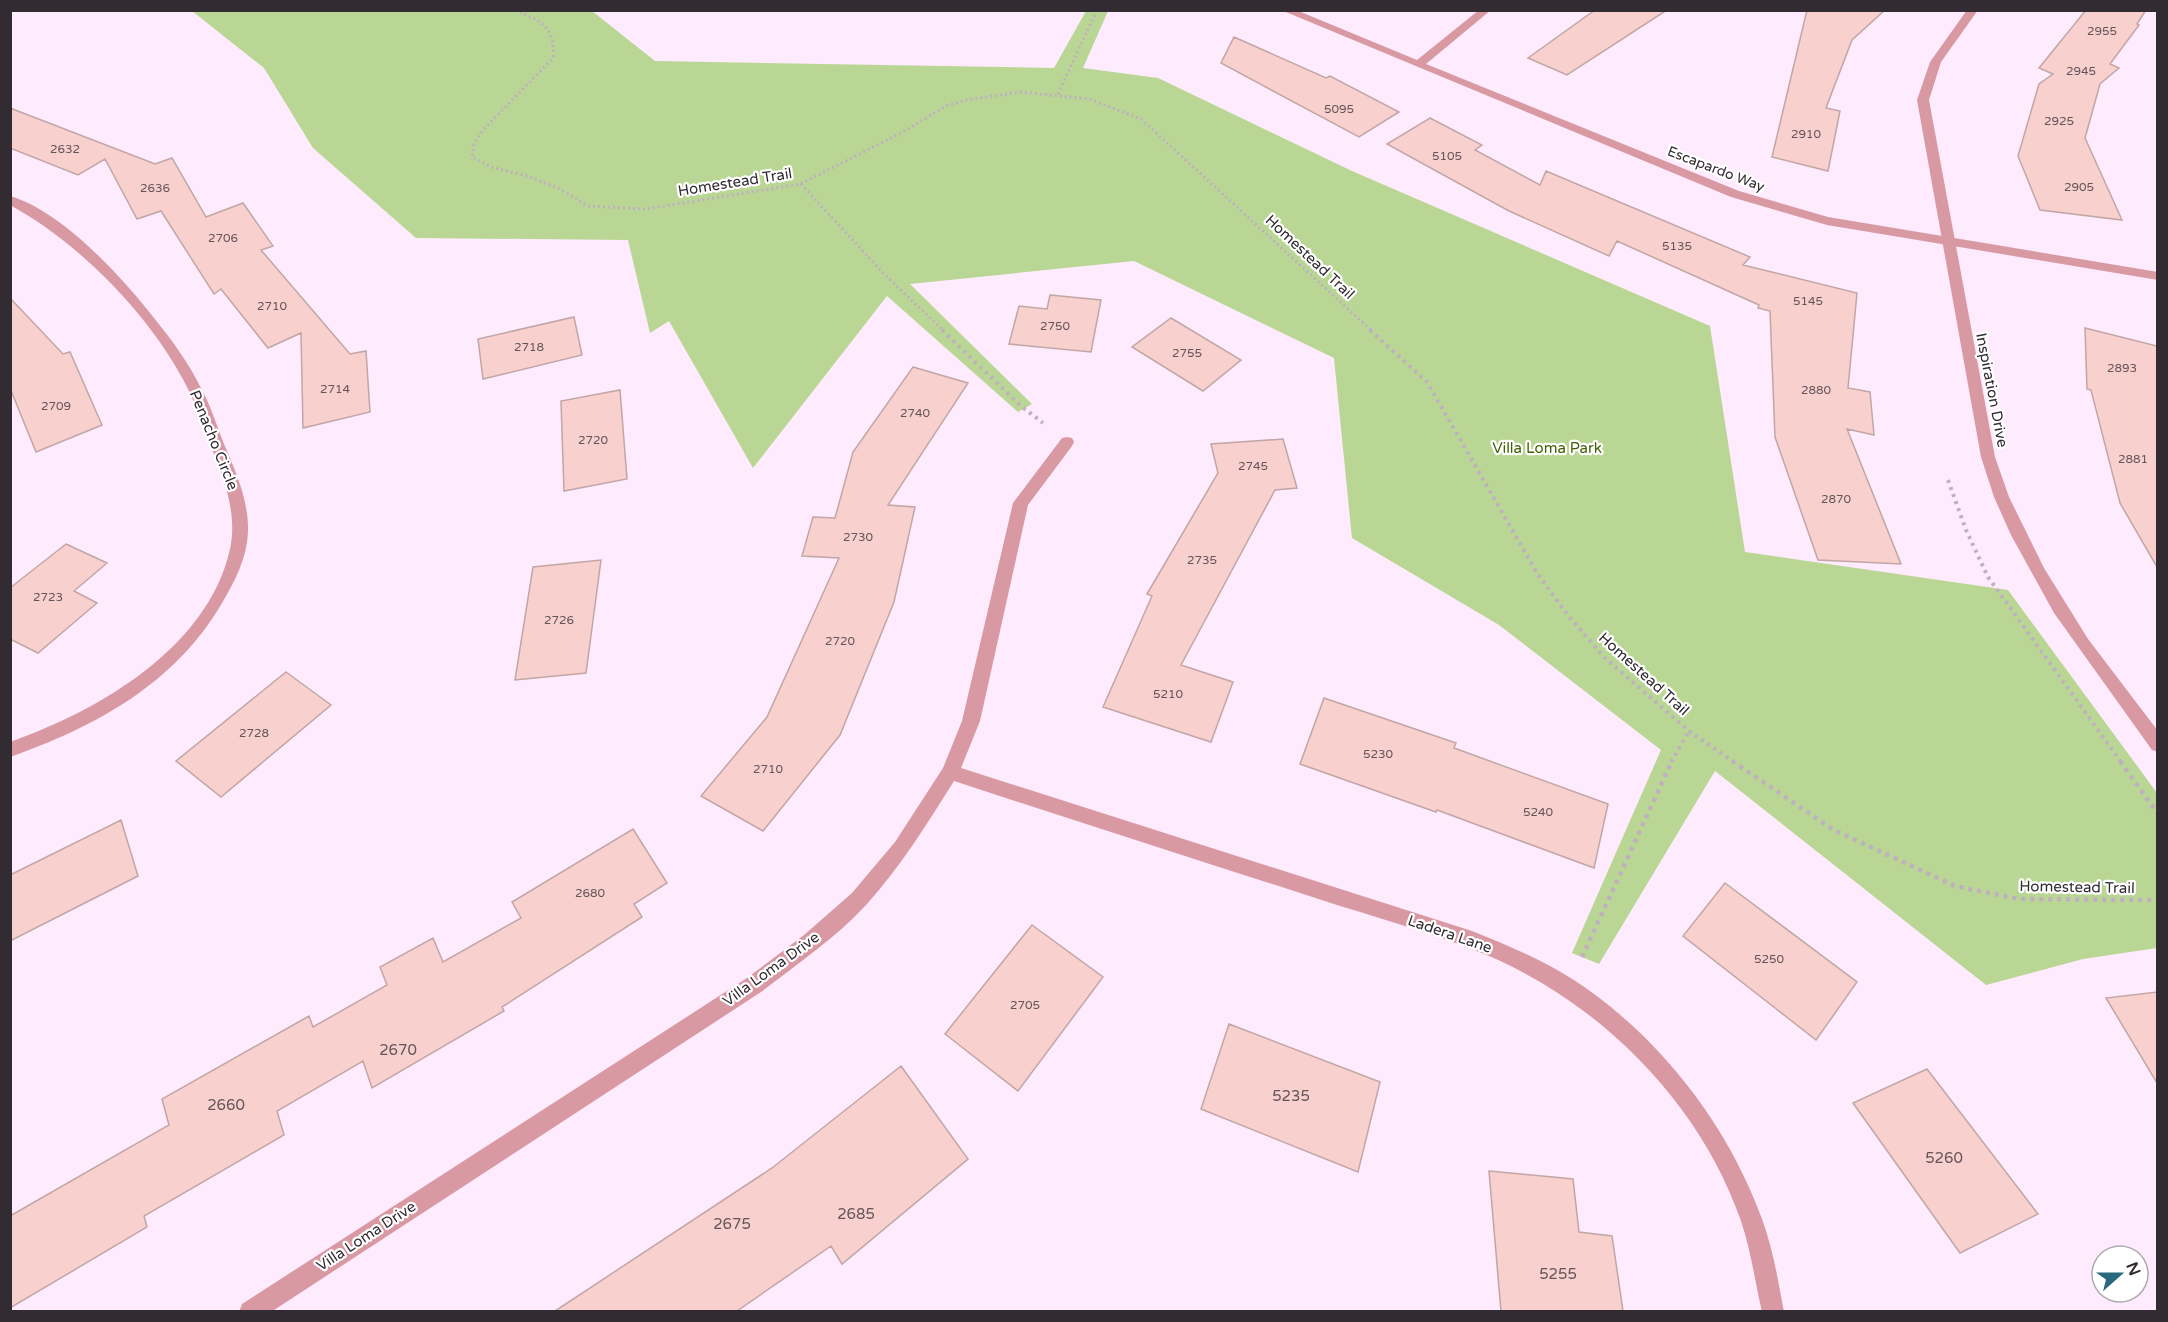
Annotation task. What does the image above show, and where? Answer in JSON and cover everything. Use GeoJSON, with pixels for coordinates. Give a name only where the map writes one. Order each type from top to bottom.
{"type":"FeatureCollection","features":[{"type":"Feature","properties":{"kind":"street","name":"Escapardo Way"},"geometry":{"type":"LineString","coordinates":[[1286,10],[1735,194],[1827,221],[2157,276]]}},
{"type":"Feature","properties":{"kind":"street"},"geometry":{"type":"LineString","coordinates":[[1420,63],[1486,10]]}},
{"type":"Feature","properties":{"kind":"street","name":"Inspiration Drive"},"geometry":{"type":"LineString","coordinates":[[1973,10],[1939,53],[1929,73],[1923,100],[1988,457],[2002,503],[2033,565],[2072,629],[2157,745]]}},
{"type":"Feature","properties":{"kind":"street","name":"Penacho Circle"},"geometry":{"type":"LineString","coordinates":[[10,200],[30,209],[83,249],[141,308],[193,385],[236,492],[240,528],[234,565],[217,600],[193,634],[151,677],[95,714],[43,740],[10,750]]}},
{"type":"Feature","properties":{"kind":"street","name":"Villa Loma Drive"},"geometry":{"type":"LineString","coordinates":[[250,1311],[754,985],[811,942],[866,890],[901,848],[950,772],[971,721],[1021,503],[1067,442]]}},
{"type":"Feature","properties":{"kind":"street","name":"Ladera Lane"},"geometry":{"type":"LineString","coordinates":[[950,772],[1472,940],[1521,961],[1568,988],[1616,1026],[1662,1070],[1701,1122],[1735,1182],[1762,1256],[1773,1311]]}},
{"type":"Feature","properties":{"kind":"path","name":"Homestead Trail"},"geometry":{"type":"LineString","coordinates":[[515,10],[534,18],[549,29],[555,44],[553,58],[483,130],[474,144],[472,157],[491,166],[558,188],[588,206],[645,209],[800,184],[902,132],[946,106],[966,99],[1021,92],[1058,94],[1089,99],[1141,119],[1427,382],[1537,573],[1569,618],[1605,657],[1689,731],[1834,830],[1955,886],[2019,899],[2157,900]]}},
{"type":"Feature","properties":{"kind":"path"},"geometry":{"type":"LineString","coordinates":[[1058,94],[1097,10]]}},
{"type":"Feature","properties":{"kind":"path"},"geometry":{"type":"LineString","coordinates":[[800,184],[883,273],[1021,406],[1067,442]]}},
{"type":"Feature","properties":{"kind":"path"},"geometry":{"type":"LineString","coordinates":[[1948,480],[1966,530],[1989,577],[2157,814]]}},
{"type":"Feature","properties":{"kind":"path"},"geometry":{"type":"LineString","coordinates":[[1568,988],[1662,777],[1689,731]]}},
{"type":"Feature","properties":{"kind":"green space","name":"Villa Loma Park"},"geometry":{"type":"Polygon","coordinates":[[[192,11],[592,11],[655,61],[1054,68],[1086,11],[1108,11],[1083,68],[1158,78],[1352,171],[1710,326],[1745,552],[2008,590],[2157,793],[2157,948],[2083,959],[1986,985],[1715,771],[1599,964],[1572,953],[1661,750],[1499,625],[1352,538],[1334,358],[1134,261],[910,284],[1032,404],[1018,412],[887,296],[753,468],[669,321],[650,333],[628,240],[416,238],[313,148],[264,68],[192,11]]]}},
{"type":"Feature","properties":{"kind":"building"},"geometry":{"type":"Polygon","coordinates":[[[1595,10],[1667,10],[1567,75],[1528,58],[1595,10]]]}},
{"type":"Feature","properties":{"kind":"building"},"geometry":{"type":"Polygon","coordinates":[[[1807,10],[1885,10],[1852,40],[1826,108],[1840,111],[1828,171],[1772,157],[1807,10]]]}},
{"type":"Feature","properties":{"kind":"building"},"geometry":{"type":"Polygon","coordinates":[[[2086,10],[2146,10],[2137,24],[2139,25],[2110,64],[2119,68],[2100,84],[2085,138],[2122,220],[2040,210],[2018,156],[2039,84],[2053,74],[2039,68],[2086,10]]]}},
{"type":"Feature","properties":{"kind":"building"},"geometry":{"type":"Polygon","coordinates":[[[1234,37],[1326,78],[1330,76],[1399,112],[1359,137],[1221,63],[1234,37]]]}},
{"type":"Feature","properties":{"kind":"building"},"geometry":{"type":"Polygon","coordinates":[[[10,108],[155,164],[172,158],[206,217],[243,203],[273,246],[261,250],[350,354],[366,351],[370,412],[303,428],[301,333],[268,348],[221,289],[214,294],[161,211],[137,219],[105,159],[78,175],[10,148],[10,108]]]}},
{"type":"Feature","properties":{"kind":"building"},"geometry":{"type":"Polygon","coordinates":[[[1430,118],[1482,145],[1475,150],[1540,185],[1546,171],[1750,257],[1743,265],[1857,293],[1848,388],[1870,392],[1874,435],[1847,429],[1901,564],[1818,560],[1775,437],[1770,311],[1758,308],[1759,305],[1617,241],[1609,256],[1509,211],[1387,144],[1430,118]]]}},
{"type":"Feature","properties":{"kind":"building"},"geometry":{"type":"Polygon","coordinates":[[[1050,295],[1101,300],[1091,352],[1009,344],[1019,306],[1047,309],[1050,295]]]}},
{"type":"Feature","properties":{"kind":"building"},"geometry":{"type":"Polygon","coordinates":[[[10,298],[63,354],[70,352],[102,425],[36,452],[10,388],[10,298]]]}},
{"type":"Feature","properties":{"kind":"building"},"geometry":{"type":"Polygon","coordinates":[[[574,317],[582,355],[483,379],[478,339],[574,317]]]}},
{"type":"Feature","properties":{"kind":"building"},"geometry":{"type":"Polygon","coordinates":[[[1171,318],[1241,360],[1203,391],[1132,347],[1171,318]]]}},
{"type":"Feature","properties":{"kind":"building"},"geometry":{"type":"Polygon","coordinates":[[[2085,328],[2157,346],[2157,567],[2120,503],[2091,390],[2087,389],[2085,328]]]}},
{"type":"Feature","properties":{"kind":"building"},"geometry":{"type":"Polygon","coordinates":[[[913,367],[968,383],[888,505],[915,507],[894,602],[840,735],[763,831],[701,796],[767,717],[839,558],[802,556],[813,517],[835,518],[853,452],[913,367]]]}},
{"type":"Feature","properties":{"kind":"building"},"geometry":{"type":"Polygon","coordinates":[[[620,390],[627,479],[564,491],[561,401],[620,390]]]}},
{"type":"Feature","properties":{"kind":"building"},"geometry":{"type":"Polygon","coordinates":[[[1283,439],[1297,488],[1275,490],[1181,665],[1233,682],[1211,742],[1103,707],[1152,596],[1147,594],[1218,473],[1211,444],[1283,439]]]}},
{"type":"Feature","properties":{"kind":"building"},"geometry":{"type":"Polygon","coordinates":[[[66,544],[107,563],[74,591],[97,603],[38,653],[10,639],[10,588],[66,544]]]}},
{"type":"Feature","properties":{"kind":"building"},"geometry":{"type":"Polygon","coordinates":[[[601,560],[586,673],[515,680],[533,567],[601,560]]]}},
{"type":"Feature","properties":{"kind":"building"},"geometry":{"type":"Polygon","coordinates":[[[286,672],[331,705],[221,797],[176,761],[286,672]]]}},
{"type":"Feature","properties":{"kind":"building"},"geometry":{"type":"Polygon","coordinates":[[[1324,698],[1456,743],[1454,748],[1608,804],[1594,868],[1437,810],[1436,812],[1300,764],[1324,698]]]}},
{"type":"Feature","properties":{"kind":"building"},"geometry":{"type":"Polygon","coordinates":[[[121,820],[138,876],[10,941],[10,875],[121,820]]]}},
{"type":"Feature","properties":{"kind":"building"},"geometry":{"type":"Polygon","coordinates":[[[633,829],[667,883],[634,904],[642,917],[502,1007],[504,1011],[372,1088],[363,1061],[277,1111],[284,1135],[144,1216],[147,1227],[10,1308],[10,1216],[169,1125],[162,1099],[309,1016],[313,1027],[387,985],[380,967],[433,938],[443,962],[521,918],[512,902],[633,829]]]}},
{"type":"Feature","properties":{"kind":"building"},"geometry":{"type":"Polygon","coordinates":[[[1725,883],[1857,982],[1816,1040],[1683,936],[1725,883]]]}},
{"type":"Feature","properties":{"kind":"building"},"geometry":{"type":"Polygon","coordinates":[[[1032,925],[1103,977],[1018,1091],[945,1034],[1032,925]]]}},
{"type":"Feature","properties":{"kind":"building"},"geometry":{"type":"Polygon","coordinates":[[[2157,992],[2157,1083],[2106,998],[2157,992]]]}},
{"type":"Feature","properties":{"kind":"building"},"geometry":{"type":"Polygon","coordinates":[[[1229,1024],[1380,1082],[1358,1172],[1201,1109],[1229,1024]]]}},
{"type":"Feature","properties":{"kind":"building"},"geometry":{"type":"Polygon","coordinates":[[[901,1066],[968,1159],[842,1264],[831,1246],[737,1311],[555,1311],[772,1168],[901,1066]]]}},
{"type":"Feature","properties":{"kind":"building"},"geometry":{"type":"Polygon","coordinates":[[[1927,1069],[2038,1214],[1960,1253],[1853,1103],[1927,1069]]]}},
{"type":"Feature","properties":{"kind":"building"},"geometry":{"type":"Polygon","coordinates":[[[1489,1171],[1573,1179],[1579,1232],[1612,1236],[1623,1311],[1501,1311],[1489,1171]]]}}]}
